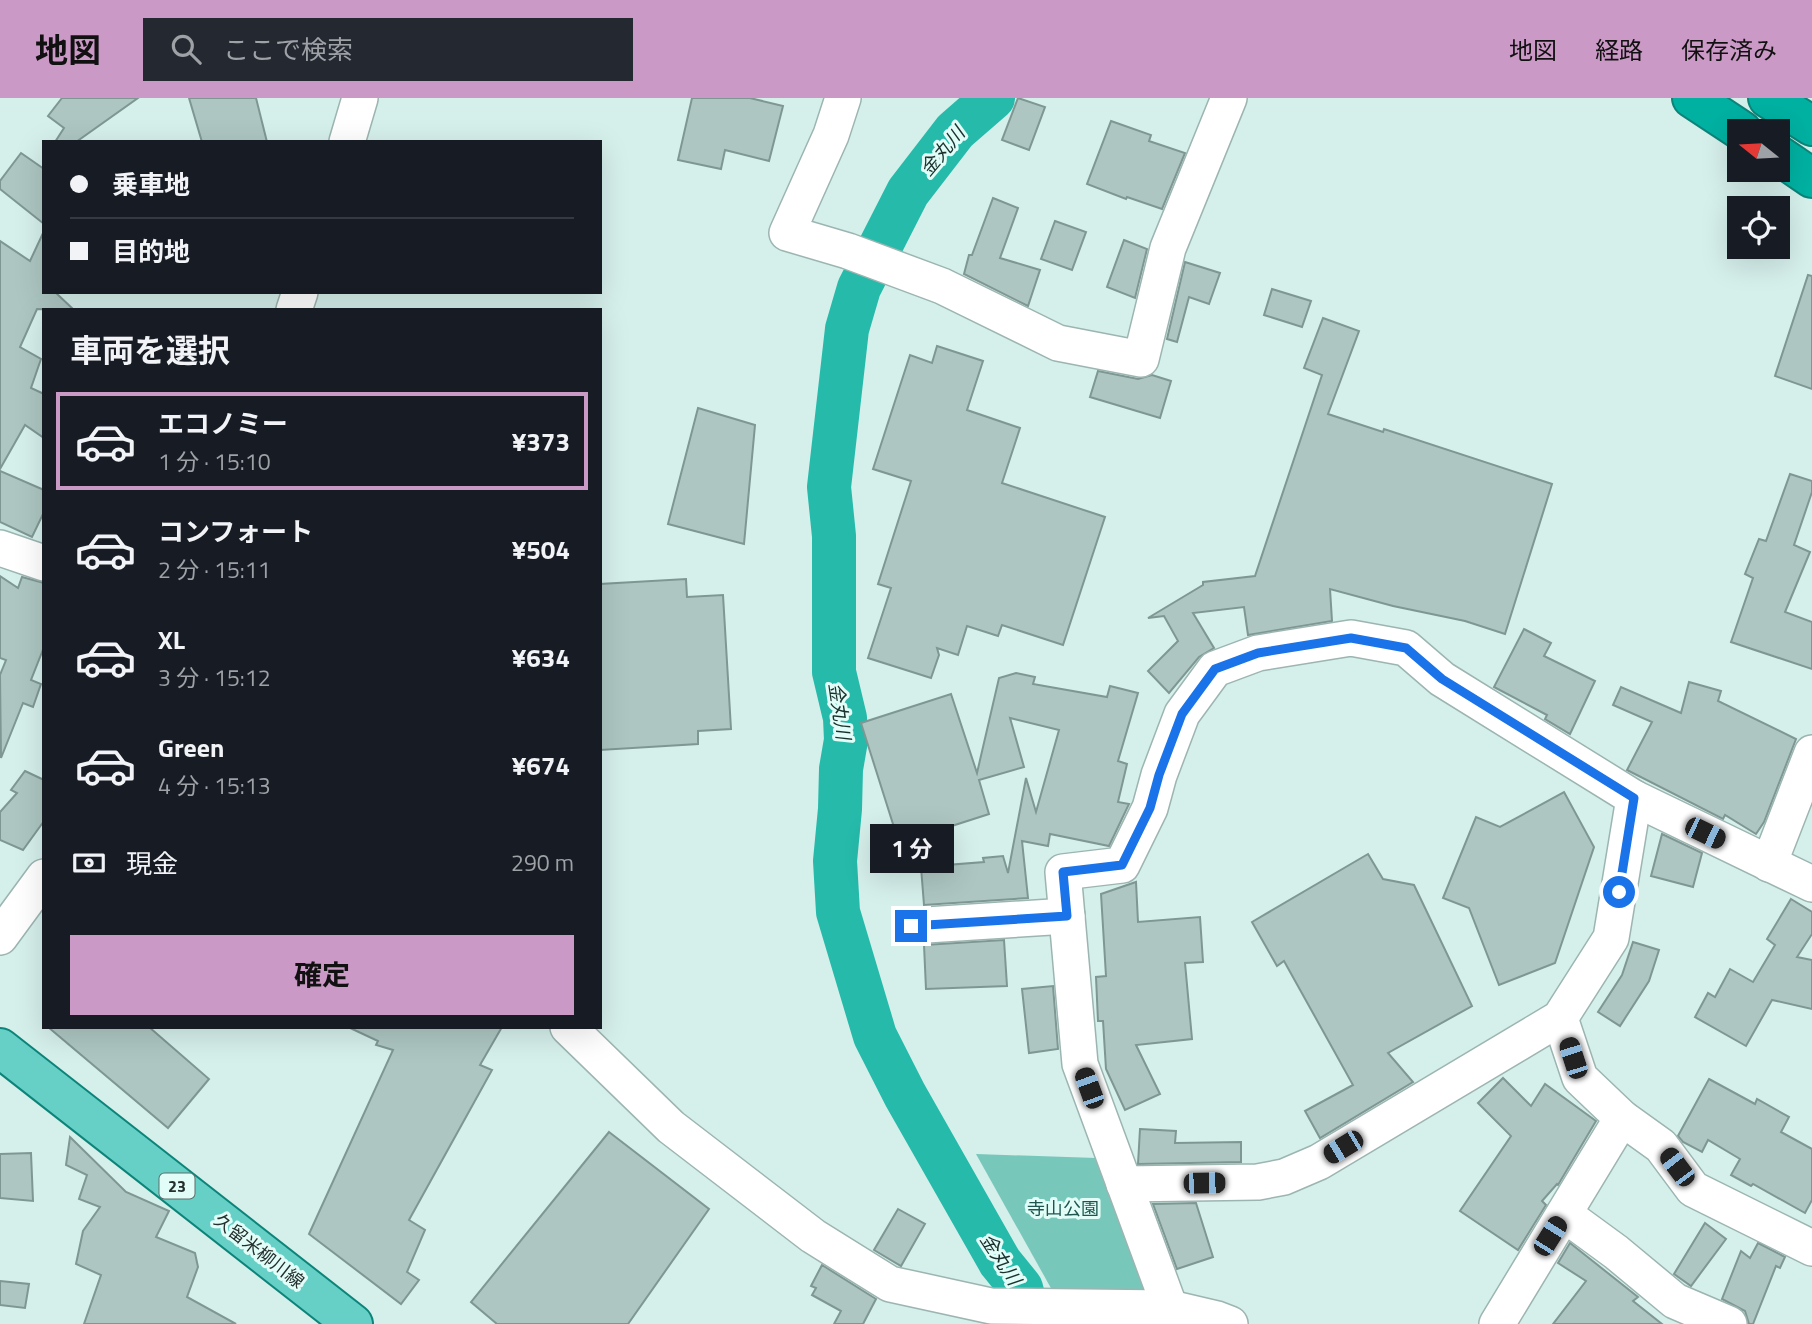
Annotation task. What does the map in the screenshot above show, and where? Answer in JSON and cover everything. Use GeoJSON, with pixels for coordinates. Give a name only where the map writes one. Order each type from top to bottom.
{"type":"FeatureCollection","features":[{"type":"Feature","properties":{"kind":"highway"},"geometry":{"type":"LineString","coordinates":[[1692,98],[1727,121]]}},
{"type":"Feature","properties":{"kind":"highway"},"geometry":{"type":"LineString","coordinates":[[1768,98],[1812,126]]}},
{"type":"Feature","properties":{"kind":"highway"},"geometry":{"type":"LineString","coordinates":[[1790,163],[1812,178]]}},
{"type":"Feature","properties":{"kind":"main road","name":"久留米柳川線"},"geometry":{"type":"LineString","coordinates":[[0,1048],[353,1324]]}},
{"type":"Feature","properties":{"kind":"street"},"geometry":{"type":"LineString","coordinates":[[348,140],[360,98]]}},
{"type":"Feature","properties":{"kind":"street"},"geometry":{"type":"LineString","coordinates":[[843,98],[831,135],[787,233],[848,251],[942,286],[1058,342],[1141,359],[1168,248],[1229,98]]}},
{"type":"Feature","properties":{"kind":"street"},"geometry":{"type":"LineString","coordinates":[[0,548],[42,562]]}},
{"type":"Feature","properties":{"kind":"street"},"geometry":{"type":"LineString","coordinates":[[1170,1308],[1080,1065],[1063,872],[1122,865],[1150,808],[1159,775],[1182,714],[1215,669],[1258,653],[1351,638],[1406,648],[1442,679],[1634,798],[1812,884]]}},
{"type":"Feature","properties":{"kind":"street"},"geometry":{"type":"LineString","coordinates":[[1769,864],[1812,753]]}},
{"type":"Feature","properties":{"kind":"street"},"geometry":{"type":"LineString","coordinates":[[1124,1184],[1258,1182],[1284,1177],[1320,1162],[1560,1018],[1611,938],[1634,798]]}},
{"type":"Feature","properties":{"kind":"street"},"geometry":{"type":"LineString","coordinates":[[0,937],[42,880]]}},
{"type":"Feature","properties":{"kind":"street"},"geometry":{"type":"LineString","coordinates":[[911,926],[1067,916]]}},
{"type":"Feature","properties":{"kind":"street"},"geometry":{"type":"LineString","coordinates":[[1560,1018],[1580,1078],[1622,1118],[1661,1146],[1693,1189],[1812,1248]]}},
{"type":"Feature","properties":{"kind":"street"},"geometry":{"type":"LineString","coordinates":[[570,1029],[671,1127],[813,1236],[890,1284],[987,1314],[1170,1308],[1230,1324]]}},
{"type":"Feature","properties":{"kind":"street"},"geometry":{"type":"LineString","coordinates":[[1497,1324],[1622,1118]]}},
{"type":"Feature","properties":{"kind":"street"},"geometry":{"type":"LineString","coordinates":[[1564,1214],[1616,1252],[1675,1301],[1729,1324]]}},
{"type":"Feature","properties":{"kind":"green space","name":"寺山公園"},"geometry":{"type":"Polygon","coordinates":[[[976,1154],[1096,1158],[1152,1298],[1052,1290],[976,1154]]]}},
{"type":"Feature","properties":{"kind":"building"},"geometry":{"type":"Polygon","coordinates":[[[62,98],[138,98],[79,140],[56,140],[64,128],[48,116],[62,98]]]}},
{"type":"Feature","properties":{"kind":"building"},"geometry":{"type":"Polygon","coordinates":[[[189,98],[256,98],[266,140],[201,140],[189,98]]]}},
{"type":"Feature","properties":{"kind":"building"},"geometry":{"type":"Polygon","coordinates":[[[692,98],[750,98],[783,106],[769,161],[725,150],[721,169],[678,160],[692,98]]]}},
{"type":"Feature","properties":{"kind":"building"},"geometry":{"type":"Polygon","coordinates":[[[1018,98],[1045,107],[1029,150],[1002,140],[1018,98]]]}},
{"type":"Feature","properties":{"kind":"building"},"geometry":{"type":"Polygon","coordinates":[[[1111,121],[1151,135],[1149,141],[1185,153],[1162,209],[1087,184],[1111,121]]]}},
{"type":"Feature","properties":{"kind":"building"},"geometry":{"type":"Polygon","coordinates":[[[21,153],[42,168],[42,222],[0,189],[0,181],[21,153]]]}},
{"type":"Feature","properties":{"kind":"building"},"geometry":{"type":"Polygon","coordinates":[[[993,198],[1018,208],[1000,258],[1040,270],[1028,306],[964,274],[969,255],[972,255],[993,198]]]}},
{"type":"Feature","properties":{"kind":"building"},"geometry":{"type":"Polygon","coordinates":[[[1055,221],[1086,232],[1072,270],[1041,259],[1055,221]]]}},
{"type":"Feature","properties":{"kind":"building"},"geometry":{"type":"Polygon","coordinates":[[[42,235],[42,294],[57,294],[72,308],[37,309],[20,347],[41,359],[31,388],[42,393],[42,437],[25,425],[0,469],[0,241],[30,261],[42,235]]]}},
{"type":"Feature","properties":{"kind":"building"},"geometry":{"type":"Polygon","coordinates":[[[1124,240],[1147,249],[1135,298],[1107,287],[1124,240]]]}},
{"type":"Feature","properties":{"kind":"building"},"geometry":{"type":"Polygon","coordinates":[[[1185,262],[1220,273],[1209,304],[1189,297],[1177,342],[1167,339],[1185,262]]]}},
{"type":"Feature","properties":{"kind":"building"},"geometry":{"type":"Polygon","coordinates":[[[1808,275],[1812,276],[1812,389],[1775,376],[1808,275]]]}},
{"type":"Feature","properties":{"kind":"building"},"geometry":{"type":"Polygon","coordinates":[[[1272,289],[1311,301],[1302,327],[1264,315],[1272,289]]]}},
{"type":"Feature","properties":{"kind":"building"},"geometry":{"type":"Polygon","coordinates":[[[1323,318],[1359,331],[1328,414],[1383,432],[1384,429],[1552,484],[1505,634],[1465,621],[1330,589],[1332,621],[1248,635],[1244,607],[1193,613],[1214,648],[1199,657],[1169,693],[1148,671],[1178,641],[1164,616],[1148,618],[1203,585],[1203,582],[1255,576],[1322,375],[1304,368],[1323,318]]]}},
{"type":"Feature","properties":{"kind":"building"},"geometry":{"type":"Polygon","coordinates":[[[937,346],[983,361],[967,410],[1020,428],[1002,483],[1105,517],[1063,645],[1002,625],[998,636],[967,626],[958,655],[937,648],[939,655],[931,678],[868,658],[891,588],[878,584],[911,481],[873,469],[910,355],[932,363],[937,346]]]}},
{"type":"Feature","properties":{"kind":"building"},"geometry":{"type":"Polygon","coordinates":[[[1098,371],[1138,379],[1152,375],[1171,381],[1160,418],[1090,397],[1098,371]]]}},
{"type":"Feature","properties":{"kind":"building"},"geometry":{"type":"Polygon","coordinates":[[[698,408],[755,425],[744,544],[668,524],[698,408]]]}},
{"type":"Feature","properties":{"kind":"building"},"geometry":{"type":"Polygon","coordinates":[[[0,471],[42,489],[42,516],[32,537],[0,522],[0,471]]]}},
{"type":"Feature","properties":{"kind":"building"},"geometry":{"type":"Polygon","coordinates":[[[1790,474],[1812,481],[1812,492],[1794,545],[1810,552],[1785,612],[1812,622],[1812,669],[1731,642],[1753,578],[1745,574],[1759,539],[1766,541],[1790,474]]]}},
{"type":"Feature","properties":{"kind":"building"},"geometry":{"type":"Polygon","coordinates":[[[0,576],[18,588],[22,577],[42,582],[42,652],[31,680],[41,684],[33,707],[23,703],[1,758],[0,675],[6,660],[0,658],[0,576]]]}},
{"type":"Feature","properties":{"kind":"building"},"geometry":{"type":"Polygon","coordinates":[[[686,579],[687,597],[723,595],[731,729],[698,731],[698,744],[602,750],[602,584],[686,579]]]}},
{"type":"Feature","properties":{"kind":"building"},"geometry":{"type":"Polygon","coordinates":[[[1524,629],[1551,643],[1544,656],[1595,681],[1570,734],[1545,719],[1547,715],[1494,687],[1524,629]]]}},
{"type":"Feature","properties":{"kind":"building"},"geometry":{"type":"Polygon","coordinates":[[[1016,673],[1035,677],[1033,684],[1107,697],[1110,686],[1138,693],[1118,761],[1127,764],[1118,802],[1129,804],[1109,846],[1050,834],[1048,846],[1022,841],[1028,898],[924,905],[921,867],[984,862],[983,858],[1003,856],[1008,873],[1026,778],[1036,812],[1059,730],[1010,718],[1024,767],[979,780],[989,814],[899,843],[861,723],[951,694],[977,773],[999,678],[1016,673]]]}},
{"type":"Feature","properties":{"kind":"building"},"geometry":{"type":"Polygon","coordinates":[[[1689,682],[1721,691],[1718,701],[1796,739],[1764,822],[1756,834],[1725,815],[1723,819],[1627,770],[1652,722],[1613,705],[1621,687],[1681,713],[1689,682]]]}},
{"type":"Feature","properties":{"kind":"building"},"geometry":{"type":"Polygon","coordinates":[[[25,771],[42,779],[42,824],[23,850],[0,840],[0,812],[17,793],[11,790],[25,771]]]}},
{"type":"Feature","properties":{"kind":"building"},"geometry":{"type":"Polygon","coordinates":[[[1564,792],[1594,847],[1555,963],[1499,985],[1469,908],[1443,898],[1476,817],[1500,827],[1564,792]]]}},
{"type":"Feature","properties":{"kind":"building"},"geometry":{"type":"Polygon","coordinates":[[[1662,834],[1702,853],[1693,887],[1651,876],[1662,834]]]}},
{"type":"Feature","properties":{"kind":"building"},"geometry":{"type":"Polygon","coordinates":[[[1368,854],[1383,879],[1414,885],[1472,1006],[1388,1053],[1413,1082],[1320,1138],[1305,1111],[1353,1085],[1284,961],[1277,966],[1252,922],[1368,854]]]}},
{"type":"Feature","properties":{"kind":"building"},"geometry":{"type":"Polygon","coordinates":[[[1136,882],[1138,922],[1200,917],[1203,962],[1185,963],[1192,1039],[1136,1045],[1160,1094],[1125,1110],[1106,1069],[1103,1021],[1098,1021],[1096,977],[1106,976],[1101,894],[1136,882]]]}},
{"type":"Feature","properties":{"kind":"building"},"geometry":{"type":"Polygon","coordinates":[[[1791,899],[1812,912],[1812,934],[1797,957],[1812,960],[1812,1009],[1772,1000],[1746,1046],[1695,1017],[1708,993],[1715,997],[1730,969],[1753,982],[1775,945],[1767,939],[1791,899]]]}},
{"type":"Feature","properties":{"kind":"building"},"geometry":{"type":"Polygon","coordinates":[[[1004,940],[1007,986],[926,989],[924,945],[1004,940]]]}},
{"type":"Feature","properties":{"kind":"building"},"geometry":{"type":"Polygon","coordinates":[[[1633,942],[1659,950],[1649,981],[1620,1026],[1598,1012],[1622,975],[1633,942]]]}},
{"type":"Feature","properties":{"kind":"building"},"geometry":{"type":"Polygon","coordinates":[[[1053,986],[1058,1049],[1029,1053],[1022,989],[1053,986]]]}},
{"type":"Feature","properties":{"kind":"building"},"geometry":{"type":"Polygon","coordinates":[[[50,1029],[151,1029],[209,1079],[168,1128],[50,1029]]]}},
{"type":"Feature","properties":{"kind":"building"},"geometry":{"type":"Polygon","coordinates":[[[352,1029],[501,1029],[480,1065],[492,1070],[409,1220],[425,1230],[407,1272],[419,1280],[401,1304],[309,1234],[393,1050],[376,1045],[378,1041],[352,1029]]]}},
{"type":"Feature","properties":{"kind":"building"},"geometry":{"type":"Polygon","coordinates":[[[1503,1078],[1531,1106],[1545,1084],[1596,1121],[1558,1185],[1542,1201],[1546,1205],[1518,1250],[1460,1211],[1511,1136],[1478,1103],[1503,1078]]]}},
{"type":"Feature","properties":{"kind":"building"},"geometry":{"type":"Polygon","coordinates":[[[1709,1079],[1755,1104],[1757,1099],[1789,1117],[1781,1132],[1812,1149],[1812,1200],[1805,1213],[1731,1175],[1740,1159],[1708,1140],[1702,1152],[1683,1142],[1678,1136],[1709,1079]]]}},
{"type":"Feature","properties":{"kind":"building"},"geometry":{"type":"Polygon","coordinates":[[[1140,1129],[1176,1131],[1175,1143],[1241,1142],[1241,1162],[1138,1164],[1140,1129]]]}},
{"type":"Feature","properties":{"kind":"building"},"geometry":{"type":"Polygon","coordinates":[[[609,1132],[709,1209],[628,1324],[497,1324],[471,1302],[609,1132]]]}},
{"type":"Feature","properties":{"kind":"building"},"geometry":{"type":"Polygon","coordinates":[[[70,1137],[126,1192],[169,1211],[156,1237],[195,1253],[198,1267],[187,1297],[236,1324],[84,1324],[101,1275],[76,1264],[83,1231],[100,1207],[79,1199],[87,1175],[66,1165],[70,1137]]]}},
{"type":"Feature","properties":{"kind":"building"},"geometry":{"type":"Polygon","coordinates":[[[31,1153],[33,1201],[0,1198],[0,1154],[31,1153]]]}},
{"type":"Feature","properties":{"kind":"building"},"geometry":{"type":"Polygon","coordinates":[[[1196,1203],[1213,1257],[1177,1269],[1153,1204],[1196,1203]]]}},
{"type":"Feature","properties":{"kind":"building"},"geometry":{"type":"Polygon","coordinates":[[[898,1209],[925,1224],[901,1266],[874,1250],[898,1209]]]}},
{"type":"Feature","properties":{"kind":"building"},"geometry":{"type":"Polygon","coordinates":[[[1705,1223],[1726,1239],[1691,1286],[1674,1274],[1705,1223]]]}},
{"type":"Feature","properties":{"kind":"building"},"geometry":{"type":"Polygon","coordinates":[[[1570,1243],[1638,1297],[1633,1301],[1662,1324],[1553,1324],[1586,1281],[1558,1263],[1570,1243]]]}},
{"type":"Feature","properties":{"kind":"building"},"geometry":{"type":"Polygon","coordinates":[[[1758,1243],[1785,1257],[1780,1268],[1776,1266],[1753,1324],[1749,1324],[1745,1311],[1722,1299],[1741,1251],[1750,1258],[1758,1243]]]}},
{"type":"Feature","properties":{"kind":"building"},"geometry":{"type":"Polygon","coordinates":[[[822,1265],[876,1299],[863,1324],[834,1324],[841,1311],[812,1295],[816,1288],[811,1286],[822,1265]]]}},
{"type":"Feature","properties":{"kind":"building"},"geometry":{"type":"Polygon","coordinates":[[[0,1281],[29,1284],[25,1308],[0,1305],[0,1281]]]}},
{"type":"Feature","properties":{"kind":"waterway","name":"金丸川"},"geometry":{"type":"LineString","coordinates":[[993,98],[955,131],[908,192],[859,288],[847,329],[829,487],[834,536],[834,672],[845,718],[846,740],[841,769],[835,861],[838,912],[875,1036],[905,1095],[1000,1262],[1021,1288],[1027,1311],[1036,1324]]}},
{"type":"Feature","properties":{"kind":"route"},"geometry":{"type":"LineString","coordinates":[[911,926],[1067,916],[1063,872],[1122,865],[1150,808],[1159,775],[1182,714],[1215,669],[1258,653],[1351,638],[1406,648],[1442,679],[1634,798],[1619,892]]}}]}
